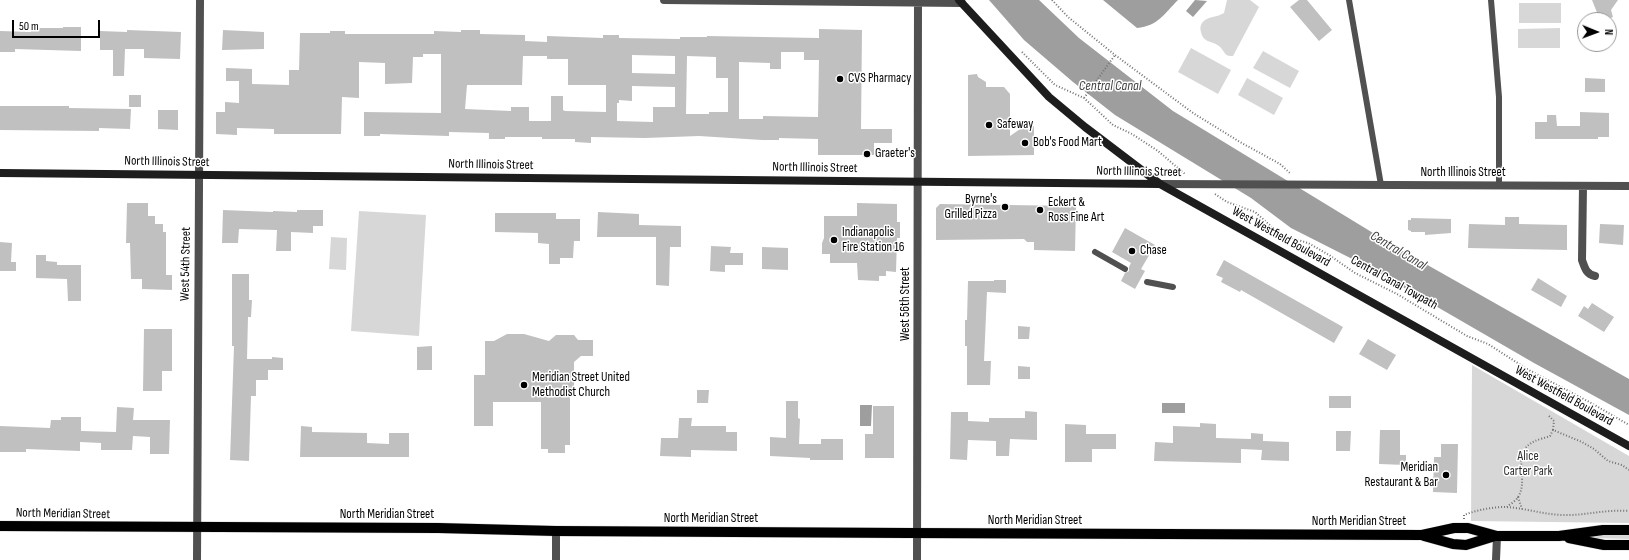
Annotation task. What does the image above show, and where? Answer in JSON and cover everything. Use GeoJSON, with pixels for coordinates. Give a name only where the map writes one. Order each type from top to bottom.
{"type":"FeatureCollection","features":[{"type":"Feature","properties":{"kind":"main road","name":"North Meridian Street"},"geometry":{"type":"LineString","coordinates":[[0,526],[438,528],[556,531],[917,534],[1422,535],[1454,528],[1468,528],[1496,536],[1559,536],[1603,530],[1629,530]]}},
{"type":"Feature","properties":{"kind":"main road","name":"North Meridian Street"},"geometry":{"type":"LineString","coordinates":[[1422,535],[1453,544],[1466,545],[1496,536]]}},
{"type":"Feature","properties":{"kind":"main road","name":"North Meridian Street"},"geometry":{"type":"LineString","coordinates":[[1559,536],[1604,545],[1629,545]]}},
{"type":"Feature","properties":{"kind":"street","name":"West 54th Street"},"geometry":{"type":"LineString","coordinates":[[197,560],[200,0]]}},
{"type":"Feature","properties":{"kind":"street"},"geometry":{"type":"LineString","coordinates":[[664,0],[960,1]]}},
{"type":"Feature","properties":{"kind":"street","name":"West 56th Street"},"geometry":{"type":"LineString","coordinates":[[917,560],[919,181],[918,1]]}},
{"type":"Feature","properties":{"kind":"street","name":"West Westfield Boulevard"},"geometry":{"type":"LineString","coordinates":[[960,1],[1049,97],[1085,127],[1160,184],[1629,446]]}},
{"type":"Feature","properties":{"kind":"street","name":"North Illinois Street"},"geometry":{"type":"LineString","coordinates":[[0,173],[1200,185],[1298,184],[1629,186]]}},
{"type":"Feature","properties":{"kind":"street"},"geometry":{"type":"LineString","coordinates":[[1583,186],[1582,260],[1586,271],[1590,275],[1595,276]]}},
{"type":"Feature","properties":{"kind":"street"},"geometry":{"type":"LineString","coordinates":[[556,531],[556,560]]}},
{"type":"Feature","properties":{"kind":"street"},"geometry":{"type":"LineString","coordinates":[[1496,536],[1496,560]]}},
{"type":"Feature","properties":{"kind":"lane"},"geometry":{"type":"LineString","coordinates":[[1349,0],[1381,185]]}},
{"type":"Feature","properties":{"kind":"lane"},"geometry":{"type":"LineString","coordinates":[[1491,0],[1499,97],[1500,185]]}},
{"type":"Feature","properties":{"kind":"lane"},"geometry":{"type":"LineString","coordinates":[[1095,252],[1125,269]]}},
{"type":"Feature","properties":{"kind":"lane"},"geometry":{"type":"LineString","coordinates":[[1147,282],[1173,287]]}},
{"type":"Feature","properties":{"kind":"path"},"geometry":{"type":"LineString","coordinates":[[1052,0],[1068,17],[1193,113],[1240,142],[1280,164],[1291,174]]}},
{"type":"Feature","properties":{"kind":"path","name":"Central Canal Towpath"},"geometry":{"type":"LineString","coordinates":[[1022,52],[1055,85],[1084,98],[1113,125],[1132,134],[1158,151],[1179,170],[1227,202],[1255,212],[1281,235],[1308,243],[1329,255],[1355,274],[1397,294],[1467,336],[1488,344],[1526,370],[1593,404],[1629,425]]}},
{"type":"Feature","properties":{"kind":"path"},"geometry":{"type":"LineString","coordinates":[[1084,98],[1116,55]]}},
{"type":"Feature","properties":{"kind":"path"},"geometry":{"type":"LineString","coordinates":[[1506,507],[1518,497],[1522,486],[1521,458],[1526,448],[1535,441],[1550,436],[1553,430],[1554,421],[1549,416]]}},
{"type":"Feature","properties":{"kind":"path"},"geometry":{"type":"LineString","coordinates":[[1553,430],[1582,442],[1594,449],[1608,461],[1622,464],[1629,470]]}},
{"type":"Feature","properties":{"kind":"path"},"geometry":{"type":"LineString","coordinates":[[1518,497],[1522,510]]}},
{"type":"Feature","properties":{"kind":"path"},"geometry":{"type":"LineString","coordinates":[[1464,522],[1464,515],[1486,508],[1506,507],[1561,515],[1612,510],[1629,512]]}},
{"type":"Feature","properties":{"kind":"green space"},"geometry":{"type":"Polygon","coordinates":[[[1227,0],[1250,0],[1259,7],[1233,56],[1226,55],[1217,44],[1206,40],[1202,36],[1200,30],[1204,21],[1224,13],[1227,0]]]}},
{"type":"Feature","properties":{"kind":"green space"},"geometry":{"type":"Polygon","coordinates":[[[1519,3],[1561,3],[1561,23],[1519,23],[1519,3]]]}},
{"type":"Feature","properties":{"kind":"green space"},"geometry":{"type":"Polygon","coordinates":[[[1560,28],[1560,48],[1518,48],[1518,29],[1560,28]]]}},
{"type":"Feature","properties":{"kind":"green space"},"geometry":{"type":"Polygon","coordinates":[[[1191,48],[1231,70],[1218,94],[1178,72],[1191,48]]]}},
{"type":"Feature","properties":{"kind":"green space"},"geometry":{"type":"Polygon","coordinates":[[[1263,51],[1299,71],[1290,88],[1253,68],[1263,51]]]}},
{"type":"Feature","properties":{"kind":"green space"},"geometry":{"type":"Polygon","coordinates":[[[1247,78],[1283,98],[1274,115],[1238,95],[1247,78]]]}},
{"type":"Feature","properties":{"kind":"green space"},"geometry":{"type":"Polygon","coordinates":[[[359,211],[426,215],[419,336],[351,331],[359,211]]]}},
{"type":"Feature","properties":{"kind":"green space"},"geometry":{"type":"Polygon","coordinates":[[[331,237],[347,238],[346,270],[329,269],[331,237]]]}},
{"type":"Feature","properties":{"kind":"green space","name":"Alice Carter Park"},"geometry":{"type":"Polygon","coordinates":[[[1472,365],[1629,456],[1629,523],[1471,521],[1472,365]]]}},
{"type":"Feature","properties":{"kind":"green space"},"geometry":{"type":"Polygon","coordinates":[[[1592,535],[1629,535],[1629,539],[1592,538],[1592,535]]]}},
{"type":"Feature","properties":{"kind":"water","name":"Central Canal"},"geometry":{"type":"Polygon","coordinates":[[[989,0],[1039,0],[1079,38],[1173,111],[1401,250],[1629,379],[1629,415],[1534,363],[1370,268],[1291,228],[1251,198],[1115,115],[1073,82],[1024,40],[989,0]]]}},
{"type":"Feature","properties":{"kind":"water"},"geometry":{"type":"Polygon","coordinates":[[[1103,0],[1178,0],[1156,22],[1137,28],[1103,0]]]}},
{"type":"Feature","properties":{"kind":"water"},"geometry":{"type":"Polygon","coordinates":[[[1195,0],[1207,1],[1193,17],[1186,11],[1195,0]]]}},
{"type":"Feature","properties":{"kind":"water"},"geometry":{"type":"Polygon","coordinates":[[[1162,403],[1185,403],[1185,413],[1162,413],[1162,403]]]}},
{"type":"Feature","properties":{"kind":"water"},"geometry":{"type":"Polygon","coordinates":[[[860,405],[872,405],[871,426],[860,426],[860,405]]]}},
{"type":"Feature","properties":{"kind":"building"},"geometry":{"type":"Polygon","coordinates":[[[1299,0],[1307,0],[1332,30],[1319,41],[1290,7],[1299,0]]]}},
{"type":"Feature","properties":{"kind":"building"},"geometry":{"type":"Polygon","coordinates":[[[1592,0],[1618,0],[1611,10],[1612,12],[1597,12],[1592,0]]]}},
{"type":"Feature","properties":{"kind":"building"},"geometry":{"type":"Polygon","coordinates":[[[81,27],[81,51],[15,49],[15,52],[0,52],[0,31],[31,32],[31,28],[81,27]]]}},
{"type":"Feature","properties":{"kind":"building"},"geometry":{"type":"Polygon","coordinates":[[[819,29],[862,30],[861,129],[892,129],[892,143],[874,143],[874,155],[818,155],[818,139],[779,138],[779,140],[762,140],[699,136],[645,138],[591,137],[591,143],[575,142],[575,139],[542,139],[542,137],[505,137],[505,139],[489,139],[489,133],[449,132],[449,136],[380,134],[380,136],[364,136],[364,112],[441,113],[441,54],[423,54],[423,57],[413,57],[412,83],[385,84],[385,63],[359,62],[359,98],[342,97],[341,134],[274,134],[274,129],[237,128],[237,135],[216,134],[216,112],[225,112],[225,102],[239,103],[239,81],[226,81],[226,68],[252,69],[252,84],[289,85],[289,70],[299,70],[300,33],[330,33],[330,31],[345,31],[345,34],[434,34],[434,31],[461,32],[461,30],[480,30],[480,34],[525,35],[525,41],[547,42],[547,36],[603,38],[603,35],[619,35],[619,38],[680,39],[680,37],[707,36],[819,38],[819,29]],[[781,52],[781,69],[770,69],[770,63],[739,62],[739,119],[763,119],[763,116],[818,117],[819,60],[804,60],[804,52],[781,52]],[[632,55],[632,73],[675,74],[675,56],[632,55]],[[523,56],[522,85],[467,85],[465,109],[511,111],[511,107],[529,107],[529,121],[551,121],[551,96],[563,96],[563,110],[565,111],[606,112],[606,85],[568,85],[568,59],[547,59],[547,56],[523,56]],[[687,56],[686,114],[728,112],[728,78],[716,78],[716,57],[687,56]],[[632,86],[632,101],[619,100],[619,103],[617,103],[617,121],[653,122],[653,107],[675,107],[675,87],[632,86]]]}},
{"type":"Feature","properties":{"kind":"building"},"geometry":{"type":"Polygon","coordinates":[[[127,30],[181,32],[180,59],[144,58],[144,49],[125,49],[124,76],[113,76],[113,50],[100,50],[100,31],[127,32],[127,30]]]}},
{"type":"Feature","properties":{"kind":"building"},"geometry":{"type":"Polygon","coordinates":[[[223,30],[264,32],[264,49],[222,50],[223,30]]]}},
{"type":"Feature","properties":{"kind":"building","name":"Safeway"},"geometry":{"type":"Polygon","coordinates":[[[977,74],[978,77],[986,82],[986,87],[1004,87],[1010,94],[1010,136],[1023,127],[1034,126],[1034,155],[968,156],[968,75],[977,74]]]}},
{"type":"Feature","properties":{"kind":"building"},"geometry":{"type":"Polygon","coordinates":[[[1585,78],[1605,79],[1605,92],[1585,92],[1585,78]]]}},
{"type":"Feature","properties":{"kind":"building"},"geometry":{"type":"Polygon","coordinates":[[[129,95],[141,95],[141,107],[129,107],[129,95]]]}},
{"type":"Feature","properties":{"kind":"building"},"geometry":{"type":"Polygon","coordinates":[[[0,106],[69,106],[69,108],[131,109],[130,129],[99,128],[99,131],[0,130],[0,106]]]}},
{"type":"Feature","properties":{"kind":"building"},"geometry":{"type":"Polygon","coordinates":[[[158,110],[178,110],[178,130],[158,129],[158,110]]]}},
{"type":"Feature","properties":{"kind":"building"},"geometry":{"type":"Polygon","coordinates":[[[1580,112],[1609,113],[1609,137],[1598,137],[1598,139],[1535,139],[1535,122],[1547,122],[1547,115],[1556,115],[1557,126],[1580,126],[1580,112]]]}},
{"type":"Feature","properties":{"kind":"building"},"geometry":{"type":"Polygon","coordinates":[[[127,203],[148,203],[148,216],[155,216],[155,224],[163,224],[163,232],[166,232],[166,275],[172,275],[172,290],[142,289],[142,279],[131,279],[130,243],[126,243],[127,203]]]}},
{"type":"Feature","properties":{"kind":"building"},"geometry":{"type":"Polygon","coordinates":[[[857,203],[897,204],[897,222],[900,222],[900,238],[897,238],[896,272],[886,271],[886,276],[879,276],[879,281],[858,280],[857,263],[830,263],[830,254],[822,254],[824,216],[857,216],[857,203]]]}},
{"type":"Feature","properties":{"kind":"building"},"geometry":{"type":"Polygon","coordinates":[[[940,204],[1076,206],[1075,251],[1034,250],[1034,242],[1027,242],[1024,239],[936,240],[936,208],[940,204]]]}},
{"type":"Feature","properties":{"kind":"building"},"geometry":{"type":"Polygon","coordinates":[[[223,210],[297,212],[297,210],[323,210],[323,226],[313,226],[313,233],[291,232],[291,251],[276,251],[277,230],[239,229],[238,243],[222,243],[223,210]]]}},
{"type":"Feature","properties":{"kind":"building"},"geometry":{"type":"Polygon","coordinates":[[[598,212],[639,214],[639,225],[681,226],[681,247],[670,247],[669,286],[656,285],[656,237],[597,237],[598,212]]]}},
{"type":"Feature","properties":{"kind":"building"},"geometry":{"type":"Polygon","coordinates":[[[495,213],[556,213],[556,219],[580,219],[580,241],[574,241],[573,258],[560,258],[560,264],[549,264],[549,244],[538,243],[538,233],[495,232],[495,213]]]}},
{"type":"Feature","properties":{"kind":"building"},"geometry":{"type":"Polygon","coordinates":[[[1505,217],[1519,217],[1519,224],[1567,225],[1567,250],[1468,248],[1469,224],[1505,225],[1505,217]]]}},
{"type":"Feature","properties":{"kind":"building"},"geometry":{"type":"Polygon","coordinates":[[[1411,218],[1451,219],[1451,233],[1425,235],[1425,232],[1411,232],[1408,230],[1408,220],[1411,220],[1411,218]]]}},
{"type":"Feature","properties":{"kind":"building"},"geometry":{"type":"Polygon","coordinates":[[[1600,224],[1624,225],[1623,245],[1599,243],[1600,224]]]}},
{"type":"Feature","properties":{"kind":"building"},"geometry":{"type":"Polygon","coordinates":[[[1125,228],[1155,245],[1141,269],[1145,271],[1135,289],[1121,281],[1125,273],[1129,271],[1131,263],[1112,252],[1125,228]]]}},
{"type":"Feature","properties":{"kind":"building"},"geometry":{"type":"Polygon","coordinates":[[[0,242],[12,243],[11,262],[16,262],[16,271],[0,271],[0,242]]]}},
{"type":"Feature","properties":{"kind":"building"},"geometry":{"type":"Polygon","coordinates":[[[711,246],[731,247],[730,253],[743,253],[743,265],[725,265],[725,272],[710,271],[711,246]]]}},
{"type":"Feature","properties":{"kind":"building"},"geometry":{"type":"Polygon","coordinates":[[[762,247],[788,248],[788,270],[762,269],[762,247]]]}},
{"type":"Feature","properties":{"kind":"building"},"geometry":{"type":"Polygon","coordinates":[[[36,255],[46,255],[46,261],[57,262],[57,265],[81,265],[81,301],[68,301],[67,279],[36,278],[36,255]]]}},
{"type":"Feature","properties":{"kind":"building"},"geometry":{"type":"Polygon","coordinates":[[[1224,260],[1343,327],[1334,343],[1241,290],[1240,292],[1221,282],[1223,278],[1216,275],[1224,260]]]}},
{"type":"Feature","properties":{"kind":"building"},"geometry":{"type":"Polygon","coordinates":[[[232,274],[249,274],[249,300],[252,300],[251,317],[248,317],[247,359],[272,359],[272,357],[283,358],[283,370],[268,370],[268,380],[256,380],[256,396],[251,396],[249,461],[230,460],[234,346],[232,346],[232,274]]]}},
{"type":"Feature","properties":{"kind":"building"},"geometry":{"type":"Polygon","coordinates":[[[1538,278],[1567,296],[1561,307],[1531,290],[1538,278]]]}},
{"type":"Feature","properties":{"kind":"building"},"geometry":{"type":"Polygon","coordinates":[[[1006,280],[1006,293],[987,292],[984,361],[991,361],[990,385],[967,385],[965,320],[967,320],[968,281],[1006,280]]]}},
{"type":"Feature","properties":{"kind":"building"},"geometry":{"type":"Polygon","coordinates":[[[1592,303],[1614,317],[1604,332],[1578,316],[1584,306],[1588,309],[1592,303]]]}},
{"type":"Feature","properties":{"kind":"building"},"geometry":{"type":"Polygon","coordinates":[[[1018,326],[1030,327],[1029,339],[1018,339],[1018,326]]]}},
{"type":"Feature","properties":{"kind":"building"},"geometry":{"type":"Polygon","coordinates":[[[144,329],[172,329],[172,371],[162,371],[162,391],[143,391],[144,329]]]}},
{"type":"Feature","properties":{"kind":"building","name":"Meridian Street United Methodist Church"},"geometry":{"type":"Polygon","coordinates":[[[507,334],[524,334],[549,341],[556,335],[574,335],[578,340],[593,340],[593,356],[581,356],[574,362],[574,394],[570,394],[570,445],[565,445],[565,453],[548,453],[548,449],[541,449],[541,402],[493,402],[493,426],[474,426],[474,375],[485,375],[485,341],[494,341],[507,334]]]}},
{"type":"Feature","properties":{"kind":"building"},"geometry":{"type":"Polygon","coordinates":[[[1368,339],[1396,355],[1387,370],[1359,354],[1368,339]]]}},
{"type":"Feature","properties":{"kind":"building"},"geometry":{"type":"Polygon","coordinates":[[[432,346],[432,370],[417,370],[417,347],[432,346]]]}},
{"type":"Feature","properties":{"kind":"building"},"geometry":{"type":"Polygon","coordinates":[[[1018,366],[1030,367],[1030,379],[1018,379],[1018,366]]]}},
{"type":"Feature","properties":{"kind":"building"},"geometry":{"type":"Polygon","coordinates":[[[697,390],[709,390],[708,403],[697,403],[697,390]]]}},
{"type":"Feature","properties":{"kind":"building"},"geometry":{"type":"Polygon","coordinates":[[[1329,396],[1351,396],[1351,408],[1329,408],[1329,396]]]}},
{"type":"Feature","properties":{"kind":"building"},"geometry":{"type":"Polygon","coordinates":[[[786,401],[798,401],[798,418],[800,419],[799,444],[821,444],[821,439],[843,439],[843,460],[810,460],[810,458],[770,456],[770,437],[786,438],[786,401]]]}},
{"type":"Feature","properties":{"kind":"building"},"geometry":{"type":"Polygon","coordinates":[[[873,406],[894,406],[894,458],[865,458],[865,434],[873,434],[873,406]]]}},
{"type":"Feature","properties":{"kind":"building"},"geometry":{"type":"Polygon","coordinates":[[[117,407],[134,408],[133,420],[170,420],[169,454],[150,454],[150,437],[133,436],[132,450],[101,450],[101,443],[80,442],[80,451],[26,449],[26,452],[0,452],[0,426],[50,428],[51,420],[61,420],[61,417],[81,417],[81,431],[116,432],[117,407]]]}},
{"type":"Feature","properties":{"kind":"building"},"geometry":{"type":"Polygon","coordinates":[[[1025,411],[1037,412],[1037,440],[1010,439],[1009,456],[996,456],[996,441],[968,440],[967,460],[950,459],[951,412],[968,412],[968,421],[989,422],[989,418],[1025,418],[1025,411]]]}},
{"type":"Feature","properties":{"kind":"building"},"geometry":{"type":"Polygon","coordinates":[[[679,418],[692,418],[691,426],[726,426],[726,432],[737,432],[737,451],[691,450],[691,457],[660,456],[661,438],[678,438],[679,418]]]}},
{"type":"Feature","properties":{"kind":"building"},"geometry":{"type":"Polygon","coordinates":[[[1200,423],[1216,424],[1216,438],[1251,439],[1251,433],[1263,434],[1263,441],[1289,442],[1289,461],[1261,460],[1262,450],[1241,449],[1241,463],[1154,461],[1155,442],[1173,443],[1173,426],[1200,427],[1200,423]]]}},
{"type":"Feature","properties":{"kind":"building"},"geometry":{"type":"Polygon","coordinates":[[[1065,424],[1086,425],[1086,434],[1116,434],[1116,449],[1092,449],[1092,462],[1065,462],[1065,424]]]}},
{"type":"Feature","properties":{"kind":"building"},"geometry":{"type":"Polygon","coordinates":[[[301,426],[312,427],[312,432],[367,433],[367,443],[389,444],[389,433],[409,433],[409,457],[300,457],[301,426]]]}},
{"type":"Feature","properties":{"kind":"building"},"geometry":{"type":"Polygon","coordinates":[[[1380,430],[1400,430],[1400,455],[1406,455],[1406,465],[1379,464],[1380,430]]]}},
{"type":"Feature","properties":{"kind":"building"},"geometry":{"type":"Polygon","coordinates":[[[1336,431],[1351,431],[1350,451],[1336,451],[1336,431]]]}},
{"type":"Feature","properties":{"kind":"building","name":"Meridian Restaurant & Bar"},"geometry":{"type":"Polygon","coordinates":[[[1441,444],[1458,444],[1457,493],[1433,492],[1434,457],[1441,457],[1441,444]]]}},
{"type":"Feature","properties":{"kind":"place","name":"CVS Pharmacy"},"geometry":{"type":"Point","coordinates":[840,79]}},
{"type":"Feature","properties":{"kind":"place","name":"Safeway"},"geometry":{"type":"Point","coordinates":[989,125]}},
{"type":"Feature","properties":{"kind":"place","name":"Bob's Food Mart"},"geometry":{"type":"Point","coordinates":[1025,143]}},
{"type":"Feature","properties":{"kind":"place","name":"Graeter's"},"geometry":{"type":"Point","coordinates":[867,154]}},
{"type":"Feature","properties":{"kind":"place","name":"Byrne's Grilled Pizza"},"geometry":{"type":"Point","coordinates":[1005,207]}},
{"type":"Feature","properties":{"kind":"place","name":"Eckert & Ross Fine Art"},"geometry":{"type":"Point","coordinates":[1040,210]}},
{"type":"Feature","properties":{"kind":"place","name":"Indianapolis Fire Station 16"},"geometry":{"type":"Point","coordinates":[834,240]}},
{"type":"Feature","properties":{"kind":"place","name":"Chase"},"geometry":{"type":"Point","coordinates":[1132,251]}},
{"type":"Feature","properties":{"kind":"place","name":"Meridian Street United Methodist Church"},"geometry":{"type":"Point","coordinates":[524,385]}},
{"type":"Feature","properties":{"kind":"place","name":"Meridian Restaurant & Bar"},"geometry":{"type":"Point","coordinates":[1446,475]}}]}
